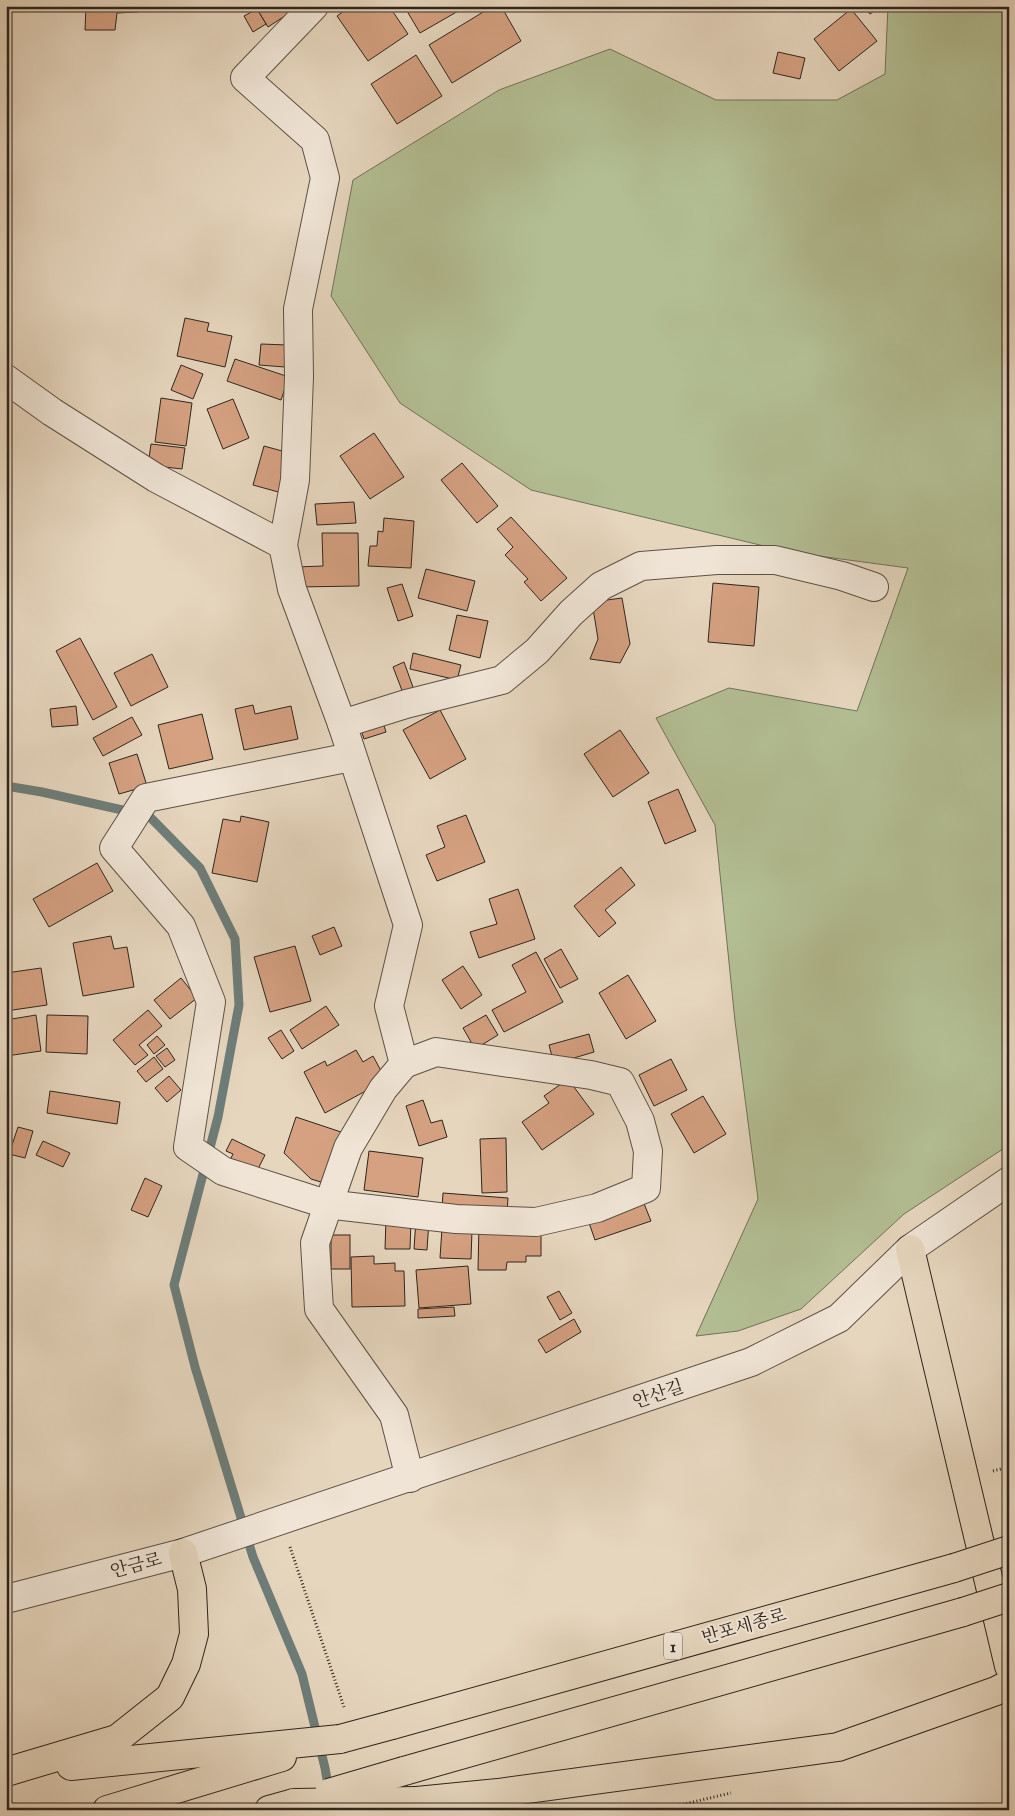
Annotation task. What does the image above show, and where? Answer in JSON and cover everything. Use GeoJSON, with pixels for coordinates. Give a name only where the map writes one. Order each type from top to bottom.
{"type":"FeatureCollection","features":[{"type":"Feature","properties":{"kind":"highway"},"geometry":{"type":"LineString","coordinates":[[910,1249],[1009,1666]]}},
{"type":"Feature","properties":{"kind":"highway"},"geometry":{"type":"LineString","coordinates":[[7,1772],[117,1740],[170,1697],[186,1664],[194,1634],[193,1549]]}},
{"type":"Feature","properties":{"kind":"highway","name":"반포세종로"},"geometry":{"type":"LineString","coordinates":[[344,1728],[392,1725],[954,1568],[1009,1550]]}},
{"type":"Feature","properties":{"kind":"highway"},"geometry":{"type":"LineString","coordinates":[[280,1807],[963,1612],[1009,1597]]}},
{"type":"Feature","properties":{"kind":"highway"},"geometry":{"type":"LineString","coordinates":[[280,1807],[418,1801],[498,1793],[838,1747],[1002,1687]]}},
{"type":"Feature","properties":{"kind":"highway","name":"1"},"geometry":{"type":"LineString","coordinates":[[107,1810],[344,1728]]}},
{"type":"Feature","properties":{"kind":"highway"},"geometry":{"type":"LineString","coordinates":[[7,1772],[279,1752]]}},
{"type":"Feature","properties":{"kind":"street"},"geometry":{"type":"LineString","coordinates":[[314,6],[246,78],[315,140],[325,178],[298,309],[299,377],[295,480],[283,545],[292,589],[342,724],[351,757],[408,925],[388,1006],[404,1064]]}},
{"type":"Feature","properties":{"kind":"street"},"geometry":{"type":"LineString","coordinates":[[6,378],[52,412],[156,478],[283,545]]}},
{"type":"Feature","properties":{"kind":"street"},"geometry":{"type":"LineString","coordinates":[[342,724],[406,704],[502,680],[537,651],[571,613],[601,586],[640,566],[717,560],[775,560],[842,576],[874,587]]}},
{"type":"Feature","properties":{"kind":"street"},"geometry":{"type":"LineString","coordinates":[[351,757],[146,798],[114,848],[181,926],[211,1002],[188,1147],[223,1171],[326,1204],[456,1219],[536,1222],[597,1208],[646,1188],[648,1151],[640,1121],[620,1082],[592,1075],[436,1052],[404,1064],[383,1089],[348,1148],[326,1204],[315,1243],[319,1309],[394,1414],[410,1478]]}},
{"type":"Feature","properties":{"kind":"street","name":"안산길"},"geometry":{"type":"LineString","coordinates":[[273,1523],[751,1362],[839,1318],[910,1249],[1009,1181]]}},
{"type":"Feature","properties":{"kind":"street","name":"안금로"},"geometry":{"type":"LineString","coordinates":[[6,1599],[193,1549],[273,1523]]}},
{"type":"Feature","properties":{"kind":"path"},"geometry":{"type":"LineString","coordinates":[[273,1523],[344,1728]]}},
{"type":"Feature","properties":{"kind":"green space"},"geometry":{"type":"Polygon","coordinates":[[[888,6],[1009,6],[1009,1145],[904,1214],[801,1309],[738,1331],[696,1336],[758,1199],[735,1021],[715,825],[656,718],[729,688],[857,711],[908,568],[789,552],[531,490],[400,403],[331,296],[353,180],[499,90],[610,49],[716,100],[837,100],[885,74],[888,6]]]}},
{"type":"Feature","properties":{"kind":"building"},"geometry":{"type":"Polygon","coordinates":[[[86,6],[138,6],[138,12],[117,13],[115,30],[85,30],[86,6]]]}},
{"type":"Feature","properties":{"kind":"building"},"geometry":{"type":"Polygon","coordinates":[[[255,6],[300,6],[268,27],[255,6]]]}},
{"type":"Feature","properties":{"kind":"building"},"geometry":{"type":"Polygon","coordinates":[[[351,6],[389,6],[408,34],[368,61],[337,16],[351,6]]]}},
{"type":"Feature","properties":{"kind":"building"},"geometry":{"type":"Polygon","coordinates":[[[404,6],[467,6],[420,33],[404,6]]]}},
{"type":"Feature","properties":{"kind":"building"},"geometry":{"type":"Polygon","coordinates":[[[493,6],[501,6],[521,41],[452,83],[429,45],[493,6]]]}},
{"type":"Feature","properties":{"kind":"building"},"geometry":{"type":"Polygon","coordinates":[[[864,6],[881,6],[870,14],[864,6]]]}},
{"type":"Feature","properties":{"kind":"building"},"geometry":{"type":"Polygon","coordinates":[[[257,9],[266,24],[253,32],[244,16],[257,9]]]}},
{"type":"Feature","properties":{"kind":"building"},"geometry":{"type":"Polygon","coordinates":[[[851,9],[877,41],[839,71],[814,39],[851,9]]]}},
{"type":"Feature","properties":{"kind":"building"},"geometry":{"type":"Polygon","coordinates":[[[778,52],[805,58],[800,79],[773,73],[778,52]]]}},
{"type":"Feature","properties":{"kind":"building"},"geometry":{"type":"Polygon","coordinates":[[[416,55],[442,96],[397,124],[371,84],[416,55]]]}},
{"type":"Feature","properties":{"kind":"building"},"geometry":{"type":"Polygon","coordinates":[[[185,318],[209,323],[207,331],[232,336],[225,367],[177,356],[185,318]]]}},
{"type":"Feature","properties":{"kind":"building"},"geometry":{"type":"Polygon","coordinates":[[[261,344],[287,345],[285,367],[259,365],[261,344]]]}},
{"type":"Feature","properties":{"kind":"building"},"geometry":{"type":"Polygon","coordinates":[[[235,359],[289,377],[281,400],[227,381],[235,359]]]}},
{"type":"Feature","properties":{"kind":"building"},"geometry":{"type":"Polygon","coordinates":[[[181,365],[203,374],[193,399],[171,390],[181,365]]]}},
{"type":"Feature","properties":{"kind":"building"},"geometry":{"type":"Polygon","coordinates":[[[161,398],[192,403],[186,446],[155,442],[161,398]]]}},
{"type":"Feature","properties":{"kind":"building"},"geometry":{"type":"Polygon","coordinates":[[[233,399],[249,438],[223,449],[207,409],[233,399]]]}},
{"type":"Feature","properties":{"kind":"building"},"geometry":{"type":"Polygon","coordinates":[[[374,433],[404,477],[370,499],[340,456],[374,433]]]}},
{"type":"Feature","properties":{"kind":"building"},"geometry":{"type":"Polygon","coordinates":[[[151,444],[185,448],[182,469],[148,465],[151,444]]]}},
{"type":"Feature","properties":{"kind":"building"},"geometry":{"type":"Polygon","coordinates":[[[264,446],[293,454],[282,493],[253,485],[264,446]]]}},
{"type":"Feature","properties":{"kind":"building"},"geometry":{"type":"Polygon","coordinates":[[[462,463],[498,506],[477,523],[441,480],[462,463]]]}},
{"type":"Feature","properties":{"kind":"building"},"geometry":{"type":"Polygon","coordinates":[[[354,502],[356,523],[317,525],[315,504],[354,502]]]}},
{"type":"Feature","properties":{"kind":"building"},"geometry":{"type":"Polygon","coordinates":[[[511,517],[567,578],[541,601],[524,582],[528,579],[505,555],[513,547],[497,529],[511,517]]]}},
{"type":"Feature","properties":{"kind":"building"},"geometry":{"type":"Polygon","coordinates":[[[384,518],[414,521],[411,568],[368,566],[370,546],[377,546],[378,531],[383,532],[384,518]]]}},
{"type":"Feature","properties":{"kind":"building"},"geometry":{"type":"Polygon","coordinates":[[[322,533],[358,533],[359,586],[296,587],[296,567],[323,566],[322,533]]]}},
{"type":"Feature","properties":{"kind":"building"},"geometry":{"type":"Polygon","coordinates":[[[426,569],[475,581],[467,611],[418,598],[426,569]]]}},
{"type":"Feature","properties":{"kind":"building"},"geometry":{"type":"Polygon","coordinates":[[[713,583],[759,587],[754,646],[708,642],[713,583]]]}},
{"type":"Feature","properties":{"kind":"building"},"geometry":{"type":"Polygon","coordinates":[[[402,584],[413,616],[398,621],[387,588],[402,584]]]}},
{"type":"Feature","properties":{"kind":"building"},"geometry":{"type":"Polygon","coordinates":[[[622,598],[630,644],[620,663],[590,659],[598,639],[592,602],[622,598]]]}},
{"type":"Feature","properties":{"kind":"building"},"geometry":{"type":"Polygon","coordinates":[[[457,615],[488,621],[480,658],[449,650],[457,615]]]}},
{"type":"Feature","properties":{"kind":"building"},"geometry":{"type":"Polygon","coordinates":[[[80,638],[117,707],[93,720],[56,651],[80,638]]]}},
{"type":"Feature","properties":{"kind":"building"},"geometry":{"type":"Polygon","coordinates":[[[413,653],[461,665],[457,680],[410,669],[413,653]]]}},
{"type":"Feature","properties":{"kind":"building"},"geometry":{"type":"Polygon","coordinates":[[[152,654],[168,687],[131,706],[114,673],[152,654]]]}},
{"type":"Feature","properties":{"kind":"building"},"geometry":{"type":"Polygon","coordinates":[[[404,662],[414,690],[403,693],[393,667],[404,662]]]}},
{"type":"Feature","properties":{"kind":"building"},"geometry":{"type":"Polygon","coordinates":[[[253,705],[255,714],[291,706],[298,739],[244,750],[235,709],[253,705]]]}},
{"type":"Feature","properties":{"kind":"building"},"geometry":{"type":"Polygon","coordinates":[[[76,706],[78,725],[52,727],[50,709],[76,706]]]}},
{"type":"Feature","properties":{"kind":"building"},"geometry":{"type":"Polygon","coordinates":[[[440,710],[466,759],[430,779],[403,730],[440,710]]]}},
{"type":"Feature","properties":{"kind":"building"},"geometry":{"type":"Polygon","coordinates":[[[202,714],[213,759],[169,769],[158,725],[202,714]]]}},
{"type":"Feature","properties":{"kind":"building"},"geometry":{"type":"Polygon","coordinates":[[[381,716],[386,732],[364,739],[359,724],[381,716]]]}},
{"type":"Feature","properties":{"kind":"building"},"geometry":{"type":"Polygon","coordinates":[[[132,717],[142,735],[103,756],[93,738],[132,717]]]}},
{"type":"Feature","properties":{"kind":"building"},"geometry":{"type":"Polygon","coordinates":[[[620,730],[649,773],[613,797],[584,754],[620,730]]]}},
{"type":"Feature","properties":{"kind":"building"},"geometry":{"type":"Polygon","coordinates":[[[137,754],[147,786],[119,794],[109,763],[137,754]]]}},
{"type":"Feature","properties":{"kind":"building"},"geometry":{"type":"Polygon","coordinates":[[[678,789],[696,831],[665,844],[648,802],[678,789]]]}},
{"type":"Feature","properties":{"kind":"building"},"geometry":{"type":"Polygon","coordinates":[[[466,815],[485,862],[437,881],[426,855],[445,847],[437,826],[466,815]]]}},
{"type":"Feature","properties":{"kind":"building"},"geometry":{"type":"Polygon","coordinates":[[[241,816],[269,822],[257,882],[212,873],[223,819],[240,822],[241,816]]]}},
{"type":"Feature","properties":{"kind":"building"},"geometry":{"type":"Polygon","coordinates":[[[97,863],[113,891],[49,927],[33,899],[97,863]]]}},
{"type":"Feature","properties":{"kind":"building"},"geometry":{"type":"Polygon","coordinates":[[[621,867],[635,885],[605,910],[616,923],[599,937],[574,906],[621,867]]]}},
{"type":"Feature","properties":{"kind":"building"},"geometry":{"type":"Polygon","coordinates":[[[518,889],[535,939],[479,958],[470,932],[497,924],[489,899],[518,889]]]}},
{"type":"Feature","properties":{"kind":"building"},"geometry":{"type":"Polygon","coordinates":[[[334,927],[342,946],[320,955],[312,936],[334,927]]]}},
{"type":"Feature","properties":{"kind":"building"},"geometry":{"type":"Polygon","coordinates":[[[111,936],[114,949],[127,947],[134,987],[83,996],[73,943],[111,936]]]}},
{"type":"Feature","properties":{"kind":"building"},"geometry":{"type":"Polygon","coordinates":[[[295,946],[311,1001],[270,1012],[254,957],[295,946]]]}},
{"type":"Feature","properties":{"kind":"building"},"geometry":{"type":"Polygon","coordinates":[[[561,949],[578,979],[560,988],[544,959],[561,949]]]}},
{"type":"Feature","properties":{"kind":"building"},"geometry":{"type":"Polygon","coordinates":[[[536,952],[563,1002],[504,1032],[492,1010],[526,992],[512,965],[536,952]]]}},
{"type":"Feature","properties":{"kind":"building"},"geometry":{"type":"Polygon","coordinates":[[[463,966],[482,995],[461,1009],[442,980],[463,966]]]}},
{"type":"Feature","properties":{"kind":"building"},"geometry":{"type":"Polygon","coordinates":[[[41,968],[47,1005],[6,1011],[6,973],[41,968]]]}},
{"type":"Feature","properties":{"kind":"building"},"geometry":{"type":"Polygon","coordinates":[[[628,975],[656,1021],[626,1039],[599,993],[628,975]]]}},
{"type":"Feature","properties":{"kind":"building"},"geometry":{"type":"Polygon","coordinates":[[[181,978],[197,998],[170,1019],[154,1000],[181,978]]]}},
{"type":"Feature","properties":{"kind":"building"},"geometry":{"type":"Polygon","coordinates":[[[326,1006],[339,1025],[302,1049],[290,1030],[326,1006]]]}},
{"type":"Feature","properties":{"kind":"building"},"geometry":{"type":"Polygon","coordinates":[[[148,1010],[162,1026],[139,1045],[148,1055],[135,1065],[113,1040],[148,1010]]]}},
{"type":"Feature","properties":{"kind":"building"},"geometry":{"type":"Polygon","coordinates":[[[36,1015],[41,1051],[6,1056],[6,1020],[36,1015]]]}},
{"type":"Feature","properties":{"kind":"building"},"geometry":{"type":"Polygon","coordinates":[[[47,1015],[88,1016],[87,1054],[46,1052],[47,1015]]]}},
{"type":"Feature","properties":{"kind":"building"},"geometry":{"type":"Polygon","coordinates":[[[486,1015],[498,1035],[475,1049],[463,1028],[486,1015]]]}},
{"type":"Feature","properties":{"kind":"building"},"geometry":{"type":"Polygon","coordinates":[[[281,1030],[294,1051],[282,1059],[268,1038],[281,1030]]]}},
{"type":"Feature","properties":{"kind":"building"},"geometry":{"type":"Polygon","coordinates":[[[589,1034],[594,1052],[554,1064],[549,1045],[589,1034]]]}},
{"type":"Feature","properties":{"kind":"building"},"geometry":{"type":"Polygon","coordinates":[[[157,1036],[165,1045],[154,1054],[147,1045],[157,1036]]]}},
{"type":"Feature","properties":{"kind":"building"},"geometry":{"type":"Polygon","coordinates":[[[167,1048],[175,1060],[165,1067],[156,1056],[167,1048]]]}},
{"type":"Feature","properties":{"kind":"building"},"geometry":{"type":"Polygon","coordinates":[[[356,1050],[363,1062],[373,1056],[386,1080],[325,1113],[304,1072],[325,1061],[327,1066],[356,1050]]]}},
{"type":"Feature","properties":{"kind":"building"},"geometry":{"type":"Polygon","coordinates":[[[154,1057],[163,1069],[146,1082],[137,1071],[154,1057]]]}},
{"type":"Feature","properties":{"kind":"building"},"geometry":{"type":"Polygon","coordinates":[[[671,1059],[687,1090],[654,1106],[639,1075],[671,1059]]]}},
{"type":"Feature","properties":{"kind":"building"},"geometry":{"type":"Polygon","coordinates":[[[169,1076],[181,1090],[167,1102],[155,1088],[169,1076]]]}},
{"type":"Feature","properties":{"kind":"building"},"geometry":{"type":"Polygon","coordinates":[[[568,1079],[594,1114],[542,1150],[522,1122],[549,1103],[544,1096],[568,1079]]]}},
{"type":"Feature","properties":{"kind":"building"},"geometry":{"type":"Polygon","coordinates":[[[50,1091],[120,1102],[117,1124],[47,1113],[50,1091]]]}},
{"type":"Feature","properties":{"kind":"building"},"geometry":{"type":"Polygon","coordinates":[[[703,1096],[726,1134],[694,1153],[671,1114],[703,1096]]]}},
{"type":"Feature","properties":{"kind":"building"},"geometry":{"type":"Polygon","coordinates":[[[423,1100],[431,1123],[442,1120],[447,1137],[419,1146],[406,1106],[423,1100]]]}},
{"type":"Feature","properties":{"kind":"building"},"geometry":{"type":"Polygon","coordinates":[[[296,1117],[341,1132],[324,1183],[311,1179],[284,1153],[296,1117]]]}},
{"type":"Feature","properties":{"kind":"building"},"geometry":{"type":"Polygon","coordinates":[[[18,1127],[33,1131],[25,1158],[9,1154],[18,1127]]]}},
{"type":"Feature","properties":{"kind":"building"},"geometry":{"type":"Polygon","coordinates":[[[506,1138],[507,1192],[482,1193],[480,1139],[506,1138]]]}},
{"type":"Feature","properties":{"kind":"building"},"geometry":{"type":"Polygon","coordinates":[[[232,1139],[265,1155],[255,1175],[229,1162],[233,1154],[226,1151],[232,1139]]]}},
{"type":"Feature","properties":{"kind":"building"},"geometry":{"type":"Polygon","coordinates":[[[43,1141],[70,1153],[63,1167],[36,1155],[43,1141]]]}},
{"type":"Feature","properties":{"kind":"building"},"geometry":{"type":"Polygon","coordinates":[[[369,1151],[423,1158],[418,1197],[364,1190],[369,1151]]]}},
{"type":"Feature","properties":{"kind":"building"},"geometry":{"type":"Polygon","coordinates":[[[145,1178],[162,1186],[148,1217],[131,1210],[145,1178]]]}},
{"type":"Feature","properties":{"kind":"building"},"geometry":{"type":"Polygon","coordinates":[[[443,1193],[508,1198],[507,1213],[442,1208],[443,1193]]]}},
{"type":"Feature","properties":{"kind":"building"},"geometry":{"type":"Polygon","coordinates":[[[643,1201],[651,1221],[595,1240],[588,1220],[643,1201]]]}},
{"type":"Feature","properties":{"kind":"building"},"geometry":{"type":"Polygon","coordinates":[[[386,1219],[411,1220],[410,1249],[385,1249],[386,1219]]]}},
{"type":"Feature","properties":{"kind":"building"},"geometry":{"type":"Polygon","coordinates":[[[416,1219],[429,1220],[427,1250],[414,1249],[416,1219]]]}},
{"type":"Feature","properties":{"kind":"building"},"geometry":{"type":"Polygon","coordinates":[[[479,1225],[541,1226],[541,1256],[526,1256],[526,1262],[507,1262],[506,1270],[478,1270],[479,1225]]]}},
{"type":"Feature","properties":{"kind":"building"},"geometry":{"type":"Polygon","coordinates":[[[442,1228],[472,1230],[471,1259],[440,1258],[442,1228]]]}},
{"type":"Feature","properties":{"kind":"building"},"geometry":{"type":"Polygon","coordinates":[[[331,1235],[350,1235],[350,1269],[331,1269],[331,1235]]]}},
{"type":"Feature","properties":{"kind":"building"},"geometry":{"type":"Polygon","coordinates":[[[374,1256],[374,1264],[395,1263],[395,1271],[404,1271],[405,1306],[352,1307],[351,1257],[374,1256]]]}},
{"type":"Feature","properties":{"kind":"building"},"geometry":{"type":"Polygon","coordinates":[[[468,1266],[471,1304],[419,1308],[416,1270],[468,1266]]]}},
{"type":"Feature","properties":{"kind":"building"},"geometry":{"type":"Polygon","coordinates":[[[559,1291],[572,1313],[560,1320],[547,1297],[559,1291]]]}},
{"type":"Feature","properties":{"kind":"building"},"geometry":{"type":"Polygon","coordinates":[[[454,1307],[455,1316],[418,1318],[418,1309],[454,1307]]]}},
{"type":"Feature","properties":{"kind":"building"},"geometry":{"type":"Polygon","coordinates":[[[574,1319],[581,1332],[546,1353],[538,1340],[574,1319]]]}},
{"type":"Feature","properties":{"kind":"waterway"},"geometry":{"type":"LineString","coordinates":[[6,786],[42,792],[149,816],[200,868],[235,939],[239,1005],[218,1117],[174,1285],[195,1367],[253,1557],[302,1674],[329,1791]]}}]}
